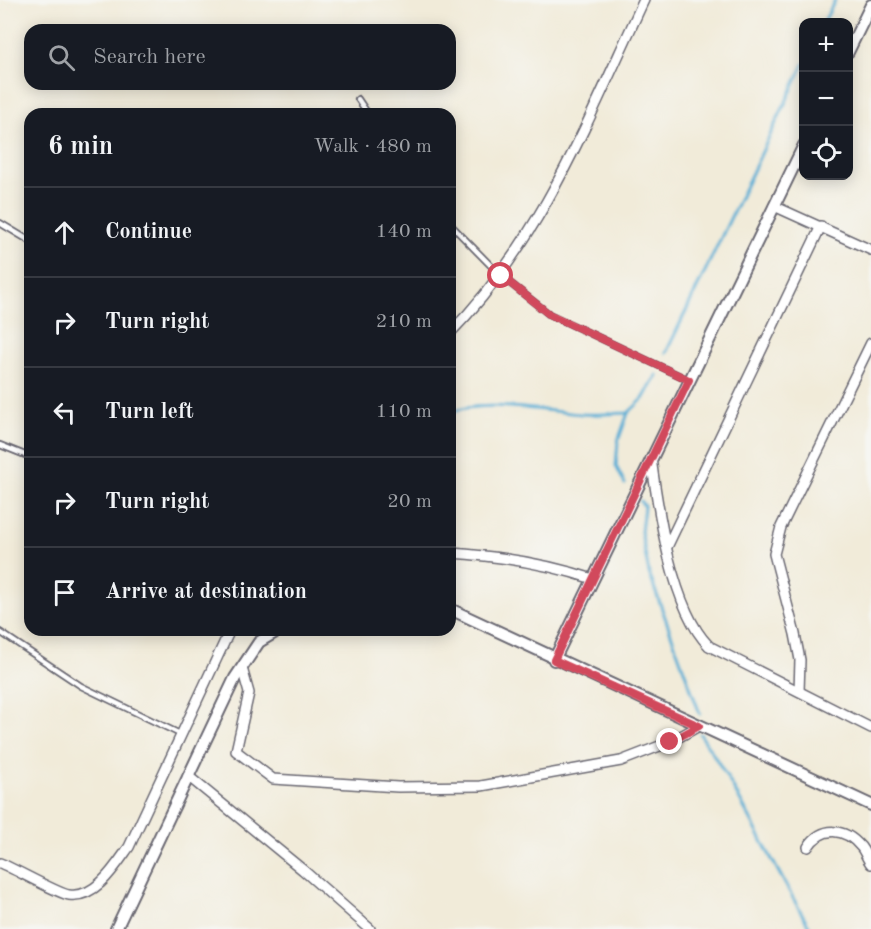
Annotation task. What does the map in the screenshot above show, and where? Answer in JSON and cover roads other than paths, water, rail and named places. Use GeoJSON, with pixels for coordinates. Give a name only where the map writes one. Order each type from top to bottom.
{"type":"FeatureCollection","features":[{"type":"Feature","properties":{"kind":"street"},"geometry":{"type":"LineString","coordinates":[[456,326],[501,276],[555,188],[644,0]]}},
{"type":"Feature","properties":{"kind":"street"},"geometry":{"type":"LineString","coordinates":[[853,43],[871,5]]}},
{"type":"Feature","properties":{"kind":"street"},"geometry":{"type":"LineString","coordinates":[[554,660],[799,155]]}},
{"type":"Feature","properties":{"kind":"street"},"geometry":{"type":"LineString","coordinates":[[774,206],[870,247]]}},
{"type":"Feature","properties":{"kind":"street"},"geometry":{"type":"LineString","coordinates":[[668,545],[821,226]]}},
{"type":"Feature","properties":{"kind":"street"},"geometry":{"type":"LineString","coordinates":[[799,691],[800,660],[774,554],[781,527],[871,343]]}},
{"type":"Feature","properties":{"kind":"street"},"geometry":{"type":"LineString","coordinates":[[651,458],[657,505],[690,621],[699,636],[709,646],[871,728]]}},
{"type":"Feature","properties":{"kind":"street"},"geometry":{"type":"LineString","coordinates":[[456,553],[504,556],[562,569],[593,579]]}},
{"type":"Feature","properties":{"kind":"street"},"geometry":{"type":"LineString","coordinates":[[456,612],[554,660],[871,805]]}},
{"type":"Feature","properties":{"kind":"street"},"geometry":{"type":"LineString","coordinates":[[0,862],[69,896],[89,891],[110,874],[129,847],[227,636]]}},
{"type":"Feature","properties":{"kind":"street"},"geometry":{"type":"LineString","coordinates":[[116,929],[242,668],[259,642],[269,636]]}},
{"type":"Feature","properties":{"kind":"street"},"geometry":{"type":"LineString","coordinates":[[242,668],[249,693],[236,751],[273,778],[398,787],[481,786],[621,761],[670,742],[699,726]]}},
{"type":"Feature","properties":{"kind":"street"},"geometry":{"type":"LineString","coordinates":[[188,776],[295,863],[370,929]]}},
{"type":"Feature","properties":{"kind":"street"},"geometry":{"type":"LineString","coordinates":[[808,847],[816,836],[824,831],[835,832],[860,846],[871,864]]}},
{"type":"Feature","properties":{"kind":"lane"},"geometry":{"type":"LineString","coordinates":[[358,99],[364,108]]}},
{"type":"Feature","properties":{"kind":"lane"},"geometry":{"type":"LineString","coordinates":[[0,223],[24,237]]}},
{"type":"Feature","properties":{"kind":"lane"},"geometry":{"type":"LineString","coordinates":[[456,230],[501,276],[549,314],[689,380]]}},
{"type":"Feature","properties":{"kind":"lane"},"geometry":{"type":"LineString","coordinates":[[0,445],[24,455]]}},
{"type":"Feature","properties":{"kind":"lane"},"geometry":{"type":"LineString","coordinates":[[0,632],[81,686],[180,734]]}},
{"type":"Feature","properties":{"kind":"waterway"},"geometry":{"type":"LineString","coordinates":[[826,18],[835,0]]}},
{"type":"Feature","properties":{"kind":"waterway"},"geometry":{"type":"LineString","coordinates":[[666,353],[800,72]]}},
{"type":"Feature","properties":{"kind":"waterway"},"geometry":{"type":"LineString","coordinates":[[456,411],[496,406],[582,414],[628,413],[643,399],[657,375]]}},
{"type":"Feature","properties":{"kind":"waterway"},"geometry":{"type":"LineString","coordinates":[[625,484],[616,466],[618,441],[628,413]]}},
{"type":"Feature","properties":{"kind":"waterway"},"geometry":{"type":"LineString","coordinates":[[640,501],[644,506],[641,532],[649,573],[700,714]]}},
{"type":"Feature","properties":{"kind":"waterway"},"geometry":{"type":"LineString","coordinates":[[700,734],[730,782],[811,929]]}}]}
